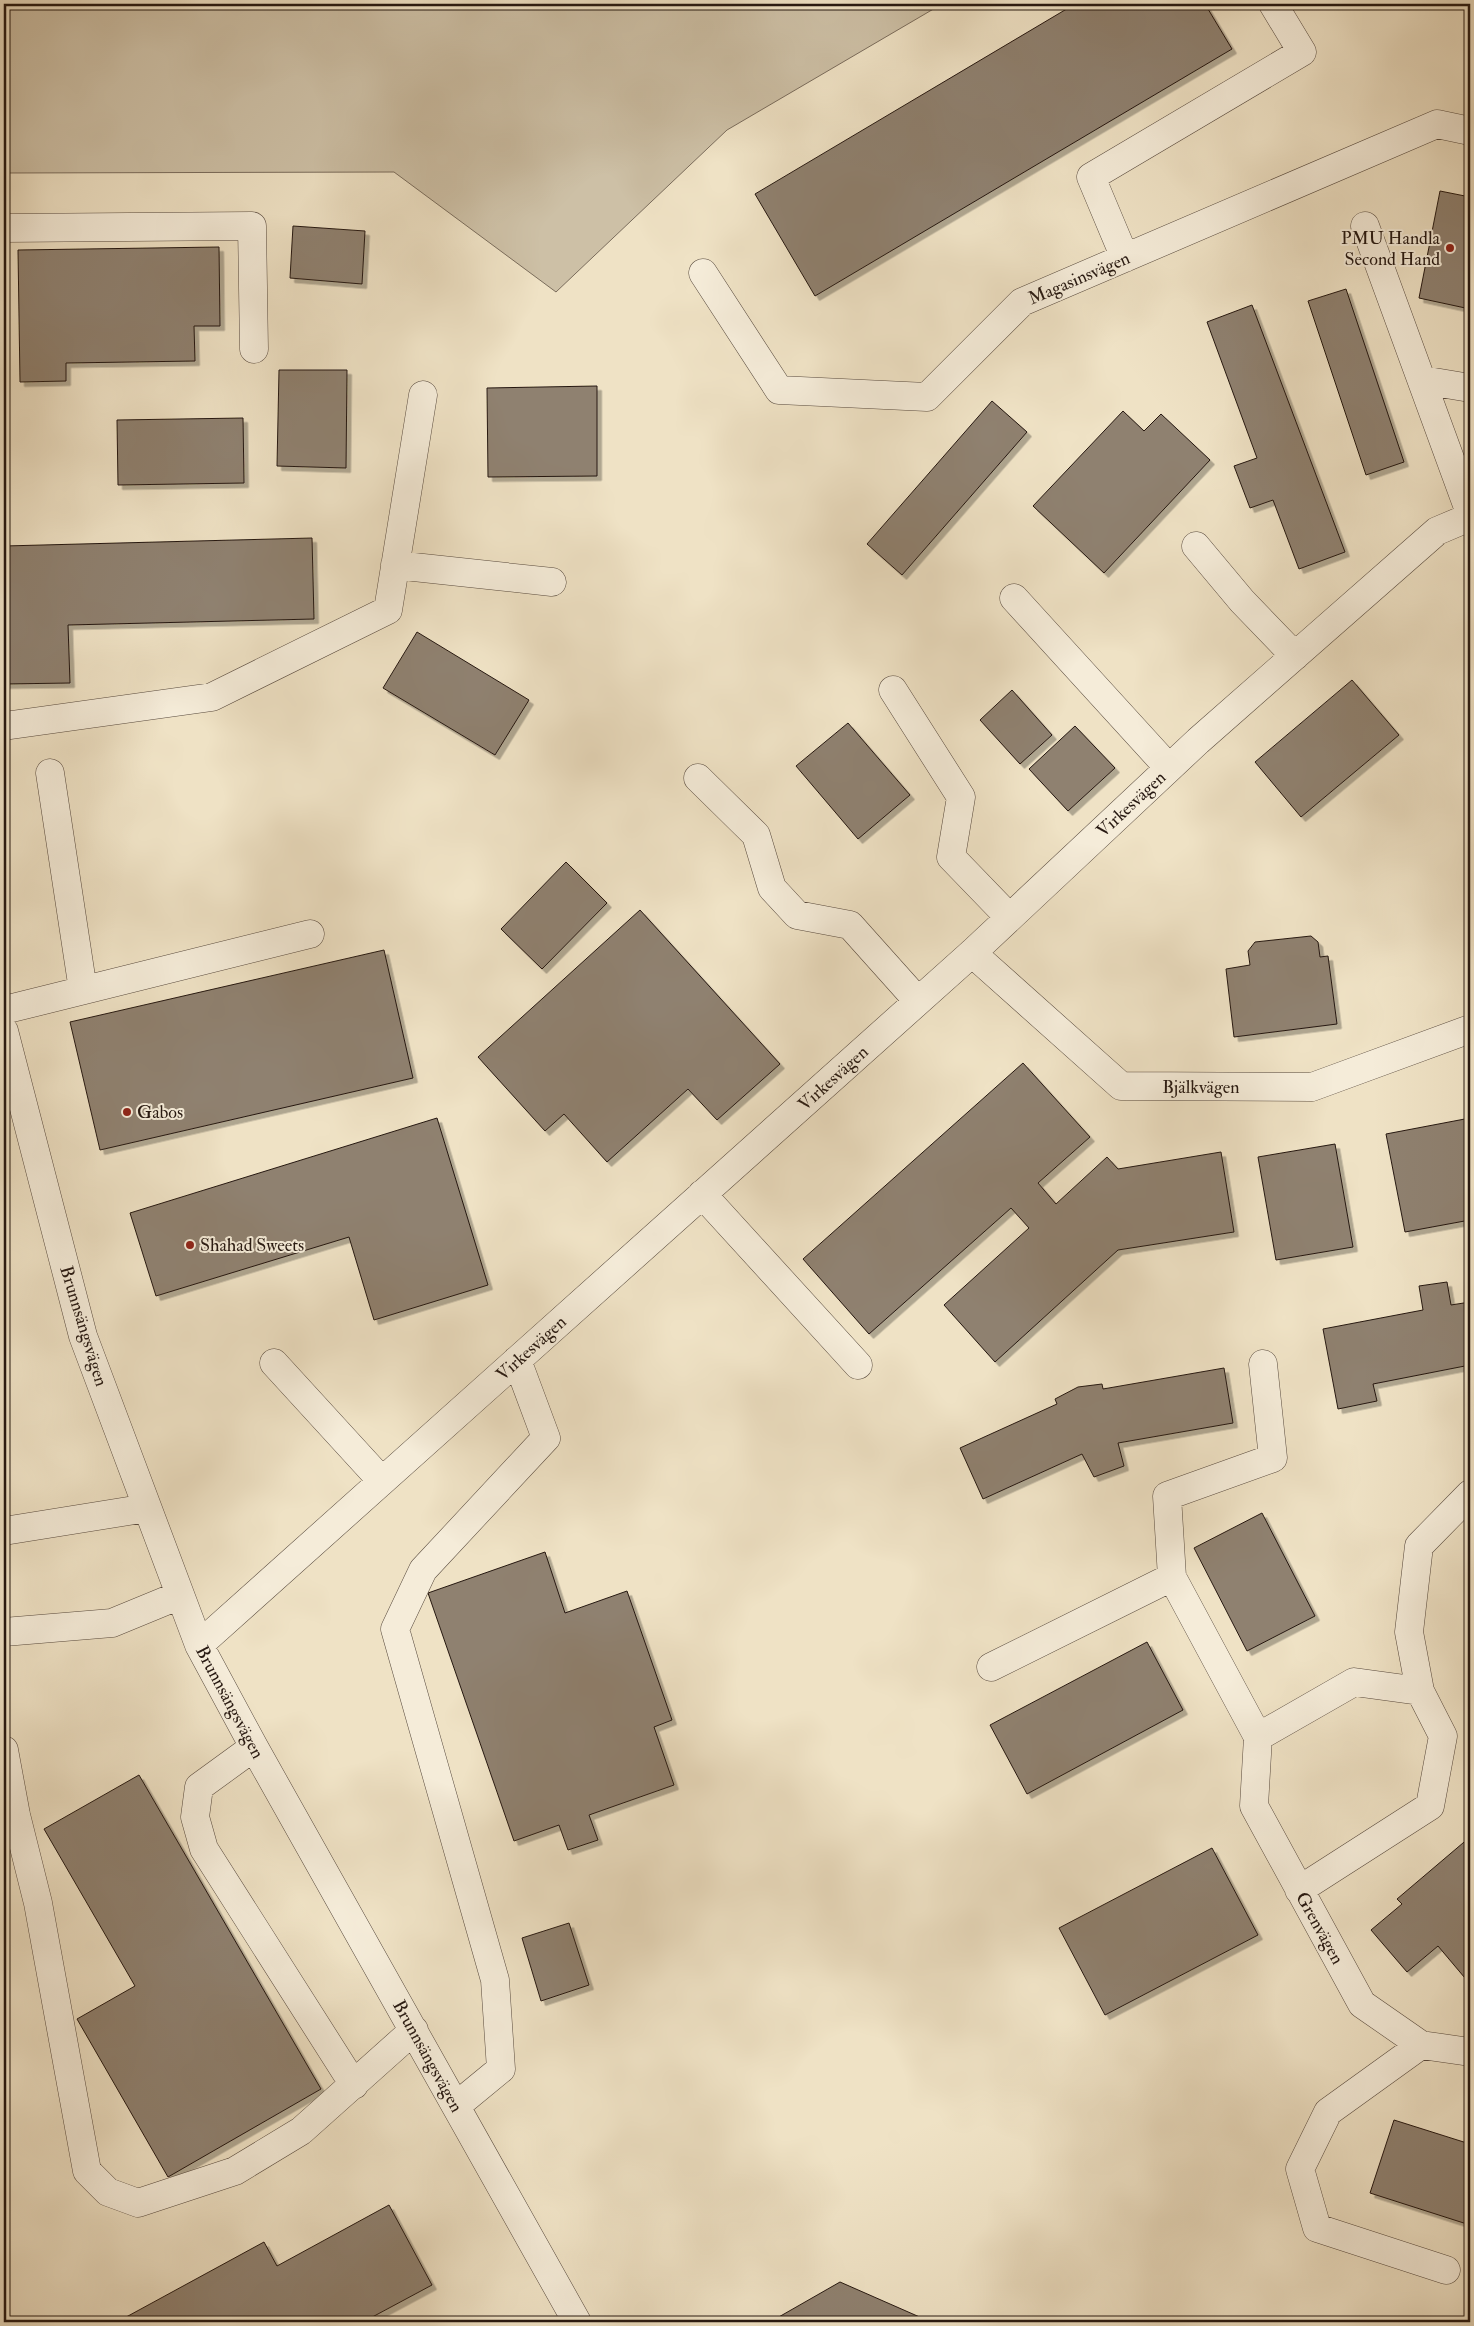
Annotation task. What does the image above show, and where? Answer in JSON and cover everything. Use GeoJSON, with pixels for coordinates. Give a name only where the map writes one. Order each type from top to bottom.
{"type":"FeatureCollection","features":[{"type":"Feature","properties":{"kind":"street"},"geometry":{"type":"LineString","coordinates":[[1126,258],[1091,177],[1302,52],[1273,4]]}},
{"type":"Feature","properties":{"kind":"street","name":"Magasinsvägen"},"geometry":{"type":"LineString","coordinates":[[703,273],[779,390],[927,397],[1022,302],[1437,124],[1470,131]]}},
{"type":"Feature","properties":{"kind":"street"},"geometry":{"type":"LineString","coordinates":[[4,228],[252,226],[254,349]]}},
{"type":"Feature","properties":{"kind":"street"},"geometry":{"type":"LineString","coordinates":[[1365,226],[1470,513]]}},
{"type":"Feature","properties":{"kind":"street"},"geometry":{"type":"LineString","coordinates":[[1422,380],[1470,388]]}},
{"type":"Feature","properties":{"kind":"street"},"geometry":{"type":"LineString","coordinates":[[4,726],[212,697],[388,610],[423,395]]}},
{"type":"Feature","properties":{"kind":"street","name":"Virkesvägen"},"geometry":{"type":"LineString","coordinates":[[199,1645],[918,1001],[1169,768],[1295,656],[1437,531],[1470,517]]}},
{"type":"Feature","properties":{"kind":"street"},"geometry":{"type":"LineString","coordinates":[[1196,546],[1242,601],[1295,656]]}},
{"type":"Feature","properties":{"kind":"street"},"geometry":{"type":"LineString","coordinates":[[395,565],[552,582]]}},
{"type":"Feature","properties":{"kind":"street"},"geometry":{"type":"LineString","coordinates":[[1014,598],[1169,768]]}},
{"type":"Feature","properties":{"kind":"street"},"geometry":{"type":"LineString","coordinates":[[893,690],[960,798],[951,857],[1010,917]]}},
{"type":"Feature","properties":{"kind":"street"},"geometry":{"type":"LineString","coordinates":[[50,773],[83,990]]}},
{"type":"Feature","properties":{"kind":"street"},"geometry":{"type":"LineString","coordinates":[[698,778],[756,835],[772,888],[797,915],[850,925],[918,1001]]}},
{"type":"Feature","properties":{"kind":"street"},"geometry":{"type":"LineString","coordinates":[[4,1010],[310,934]]}},
{"type":"Feature","properties":{"kind":"street","name":"Bjälkvägen"},"geometry":{"type":"LineString","coordinates":[[972,952],[1121,1086],[1312,1087],[1470,1029]]}},
{"type":"Feature","properties":{"kind":"street","name":"Brunnsängsvägen"},"geometry":{"type":"LineString","coordinates":[[4,1031],[9,1071],[83,1336],[199,1645],[254,1747],[577,2322]]}},
{"type":"Feature","properties":{"kind":"street"},"geometry":{"type":"LineString","coordinates":[[702,1194],[858,1365]]}},
{"type":"Feature","properties":{"kind":"street"},"geometry":{"type":"LineString","coordinates":[[456,2106],[502,2069],[495,1980],[395,1629],[423,1570],[546,1438],[518,1360]]}},
{"type":"Feature","properties":{"kind":"street"},"geometry":{"type":"LineString","coordinates":[[274,1363],[382,1481]]}},
{"type":"Feature","properties":{"kind":"street"},"geometry":{"type":"LineString","coordinates":[[1263,1364],[1273,1458],[1168,1496],[1172,1577],[1258,1737],[1354,1682],[1420,1691]]}},
{"type":"Feature","properties":{"kind":"street"},"geometry":{"type":"LineString","coordinates":[[1300,1890],[1430,1806],[1442,1736],[1420,1691],[1409,1632],[1419,1546],[1470,1494]]}},
{"type":"Feature","properties":{"kind":"street"},"geometry":{"type":"LineString","coordinates":[[4,1531],[147,1508]]}},
{"type":"Feature","properties":{"kind":"street"},"geometry":{"type":"LineString","coordinates":[[991,1667],[1172,1577]]}},
{"type":"Feature","properties":{"kind":"street"},"geometry":{"type":"LineString","coordinates":[[4,1632],[112,1623],[180,1595]]}},
{"type":"Feature","properties":{"kind":"street","name":"Grenvägen"},"geometry":{"type":"LineString","coordinates":[[1258,1737],[1254,1806],[1362,2004],[1421,2045],[1470,2052]]}},
{"type":"Feature","properties":{"kind":"street"},"geometry":{"type":"LineString","coordinates":[[254,1747],[199,1787],[195,1817],[204,1849],[354,2085]]}},
{"type":"Feature","properties":{"kind":"street"},"geometry":{"type":"LineString","coordinates":[[4,1750],[16,1814],[38,1903],[87,2171],[108,2192],[138,2203],[235,2171],[301,2132],[414,2030]]}},
{"type":"Feature","properties":{"kind":"street"},"geometry":{"type":"LineString","coordinates":[[1421,2045],[1328,2112],[1300,2169],[1317,2228],[1446,2270]]}},
{"type":"Feature","properties":{"kind":"shaded area"},"geometry":{"type":"Polygon","coordinates":[[[4,4],[942,4],[727,130],[556,292],[394,172],[4,173],[4,4]]]}},
{"type":"Feature","properties":{"kind":"building"},"geometry":{"type":"Polygon","coordinates":[[[1075,4],[1205,4],[1232,49],[815,296],[755,194],[1075,4]]]}},
{"type":"Feature","properties":{"kind":"building","name":"PMU Handla Second Hand"},"geometry":{"type":"Polygon","coordinates":[[[1440,191],[1470,197],[1470,309],[1419,298],[1440,191]]]}},
{"type":"Feature","properties":{"kind":"building"},"geometry":{"type":"Polygon","coordinates":[[[293,226],[365,231],[362,284],[290,278],[293,226]]]}},
{"type":"Feature","properties":{"kind":"building"},"geometry":{"type":"Polygon","coordinates":[[[219,247],[220,326],[194,326],[195,361],[66,363],[66,381],[20,382],[18,250],[219,247]]]}},
{"type":"Feature","properties":{"kind":"building"},"geometry":{"type":"Polygon","coordinates":[[[1346,289],[1404,462],[1366,475],[1308,301],[1346,289]]]}},
{"type":"Feature","properties":{"kind":"building"},"geometry":{"type":"Polygon","coordinates":[[[1252,305],[1345,552],[1299,569],[1273,500],[1250,508],[1234,466],[1257,458],[1207,322],[1252,305]]]}},
{"type":"Feature","properties":{"kind":"building"},"geometry":{"type":"Polygon","coordinates":[[[279,370],[347,370],[346,468],[277,466],[279,370]]]}},
{"type":"Feature","properties":{"kind":"building"},"geometry":{"type":"Polygon","coordinates":[[[597,386],[597,476],[488,477],[487,388],[597,386]]]}},
{"type":"Feature","properties":{"kind":"building"},"geometry":{"type":"Polygon","coordinates":[[[992,401],[1027,432],[902,575],[867,544],[992,401]]]}},
{"type":"Feature","properties":{"kind":"building"},"geometry":{"type":"Polygon","coordinates":[[[1123,411],[1144,431],[1161,414],[1210,460],[1104,573],[1033,506],[1123,411]]]}},
{"type":"Feature","properties":{"kind":"building"},"geometry":{"type":"Polygon","coordinates":[[[243,418],[244,483],[118,485],[117,420],[243,418]]]}},
{"type":"Feature","properties":{"kind":"building"},"geometry":{"type":"Polygon","coordinates":[[[312,538],[314,619],[68,625],[70,683],[4,684],[4,546],[312,538]]]}},
{"type":"Feature","properties":{"kind":"building"},"geometry":{"type":"Polygon","coordinates":[[[417,632],[529,700],[495,755],[383,688],[417,632]]]}},
{"type":"Feature","properties":{"kind":"building"},"geometry":{"type":"Polygon","coordinates":[[[1352,680],[1399,735],[1301,817],[1255,762],[1352,680]]]}},
{"type":"Feature","properties":{"kind":"building"},"geometry":{"type":"Polygon","coordinates":[[[1012,690],[1052,735],[1020,764],[980,720],[1012,690]]]}},
{"type":"Feature","properties":{"kind":"building"},"geometry":{"type":"Polygon","coordinates":[[[848,723],[910,795],[858,839],[796,766],[848,723]]]}},
{"type":"Feature","properties":{"kind":"building"},"geometry":{"type":"Polygon","coordinates":[[[1075,726],[1115,768],[1068,811],[1029,769],[1075,726]]]}},
{"type":"Feature","properties":{"kind":"building"},"geometry":{"type":"Polygon","coordinates":[[[566,862],[607,903],[542,969],[501,929],[566,862]]]}},
{"type":"Feature","properties":{"kind":"building"},"geometry":{"type":"Polygon","coordinates":[[[640,910],[780,1064],[717,1120],[688,1089],[607,1162],[564,1114],[545,1131],[478,1057],[640,910]]]}},
{"type":"Feature","properties":{"kind":"building"},"geometry":{"type":"Polygon","coordinates":[[[1311,936],[1318,942],[1320,957],[1328,956],[1337,1024],[1234,1037],[1226,969],[1250,965],[1248,951],[1255,942],[1311,936]]]}},
{"type":"Feature","properties":{"kind":"building"},"geometry":{"type":"Polygon","coordinates":[[[384,950],[413,1078],[100,1150],[70,1022],[384,950]]]}},
{"type":"Feature","properties":{"kind":"building"},"geometry":{"type":"Polygon","coordinates":[[[1023,1063],[1090,1137],[1038,1183],[1056,1204],[1107,1157],[1118,1169],[1221,1152],[1234,1232],[1118,1250],[995,1362],[944,1305],[1029,1228],[1011,1208],[869,1334],[803,1259],[1023,1063]]]}},
{"type":"Feature","properties":{"kind":"building"},"geometry":{"type":"Polygon","coordinates":[[[437,1118],[488,1285],[374,1320],[349,1237],[156,1296],[130,1213],[437,1118]]]}},
{"type":"Feature","properties":{"kind":"building"},"geometry":{"type":"Polygon","coordinates":[[[1470,1118],[1470,1220],[1405,1232],[1386,1134],[1470,1118]]]}},
{"type":"Feature","properties":{"kind":"building"},"geometry":{"type":"Polygon","coordinates":[[[1335,1144],[1353,1247],[1276,1260],[1258,1157],[1335,1144]]]}},
{"type":"Feature","properties":{"kind":"building"},"geometry":{"type":"Polygon","coordinates":[[[1447,1282],[1451,1305],[1470,1302],[1470,1365],[1373,1384],[1377,1401],[1338,1409],[1323,1329],[1423,1310],[1419,1286],[1447,1282]]]}},
{"type":"Feature","properties":{"kind":"building"},"geometry":{"type":"Polygon","coordinates":[[[1224,1368],[1233,1423],[1118,1443],[1124,1466],[1094,1477],[1082,1454],[983,1499],[960,1448],[1057,1404],[1055,1399],[1078,1387],[1102,1384],[1103,1389],[1224,1368]]]}},
{"type":"Feature","properties":{"kind":"building"},"geometry":{"type":"Polygon","coordinates":[[[1262,1513],[1315,1616],[1247,1651],[1194,1548],[1262,1513]]]}},
{"type":"Feature","properties":{"kind":"building"},"geometry":{"type":"Polygon","coordinates":[[[545,1552],[565,1613],[627,1591],[672,1720],[654,1727],[674,1785],[589,1815],[598,1840],[568,1850],[559,1825],[514,1841],[428,1593],[545,1552]]]}},
{"type":"Feature","properties":{"kind":"building"},"geometry":{"type":"Polygon","coordinates":[[[1147,1642],[1183,1710],[1027,1794],[990,1725],[1147,1642]]]}},
{"type":"Feature","properties":{"kind":"building"},"geometry":{"type":"Polygon","coordinates":[[[139,1775],[321,2089],[168,2177],[77,2019],[135,1986],[44,1829],[139,1775]]]}},
{"type":"Feature","properties":{"kind":"building"},"geometry":{"type":"Polygon","coordinates":[[[1470,1837],[1470,1984],[1438,1946],[1407,1972],[1371,1930],[1402,1904],[1397,1899],[1470,1837]]]}},
{"type":"Feature","properties":{"kind":"building"},"geometry":{"type":"Polygon","coordinates":[[[1212,1848],[1258,1935],[1105,2015],[1059,1928],[1212,1848]]]}},
{"type":"Feature","properties":{"kind":"building"},"geometry":{"type":"Polygon","coordinates":[[[569,1923],[589,1985],[541,2001],[522,1938],[569,1923]]]}},
{"type":"Feature","properties":{"kind":"building"},"geometry":{"type":"Polygon","coordinates":[[[1394,2120],[1470,2144],[1470,2225],[1370,2193],[1394,2120]]]}},
{"type":"Feature","properties":{"kind":"building"},"geometry":{"type":"Polygon","coordinates":[[[389,2205],[432,2285],[363,2322],[117,2322],[264,2242],[277,2266],[389,2205]]]}},
{"type":"Feature","properties":{"kind":"building"},"geometry":{"type":"Polygon","coordinates":[[[840,2282],[931,2322],[770,2322],[840,2282]]]}},
{"type":"Feature","properties":{"kind":"place","name":"PMU Handla Second Hand"},"geometry":{"type":"Point","coordinates":[1450,248]}},
{"type":"Feature","properties":{"kind":"place","name":"Gabos"},"geometry":{"type":"Point","coordinates":[127,1112]}},
{"type":"Feature","properties":{"kind":"place","name":"Shahad Sweets"},"geometry":{"type":"Point","coordinates":[190,1245]}}]}
